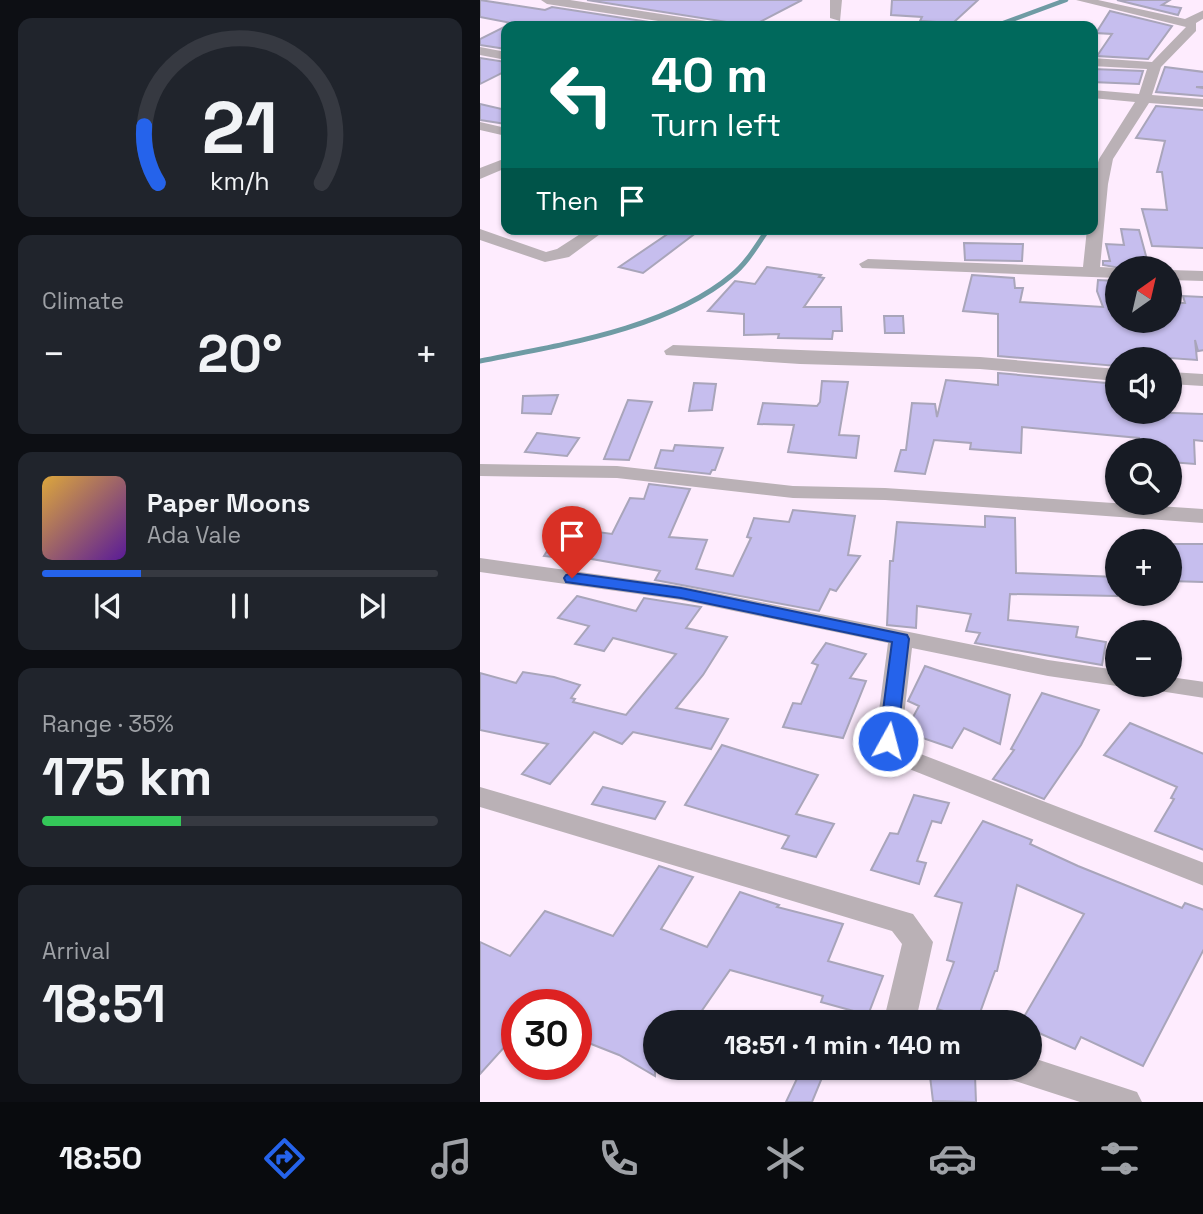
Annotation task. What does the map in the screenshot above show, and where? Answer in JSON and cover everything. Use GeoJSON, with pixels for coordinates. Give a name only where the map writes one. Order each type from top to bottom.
{"type":"FeatureCollection","features":[{"type":"Feature","properties":{"kind":"street"},"geometry":{"type":"LineString","coordinates":[[547,0],[681,21]]}},
{"type":"Feature","properties":{"kind":"street"},"geometry":{"type":"LineString","coordinates":[[836,0],[836,18]]}},
{"type":"Feature","properties":{"kind":"street"},"geometry":{"type":"LineString","coordinates":[[1082,0],[1187,23],[1192,27],[1155,66],[1144,99],[1106,159],[1098,179]]}},
{"type":"Feature","properties":{"kind":"street"},"geometry":{"type":"LineString","coordinates":[[1187,23],[1203,13]]}},
{"type":"Feature","properties":{"kind":"street"},"geometry":{"type":"LineString","coordinates":[[480,51],[501,55]]}},
{"type":"Feature","properties":{"kind":"street"},"geometry":{"type":"LineString","coordinates":[[1098,62],[1155,66]]}},
{"type":"Feature","properties":{"kind":"street"},"geometry":{"type":"LineString","coordinates":[[1098,95],[1203,103]]}},
{"type":"Feature","properties":{"kind":"street"},"geometry":{"type":"LineString","coordinates":[[480,126],[501,131]]}},
{"type":"Feature","properties":{"kind":"street"},"geometry":{"type":"LineString","coordinates":[[480,174],[501,165]]}},
{"type":"Feature","properties":{"kind":"street"},"geometry":{"type":"LineString","coordinates":[[480,234],[545,257],[563,253],[590,235]]}},
{"type":"Feature","properties":{"kind":"street"},"geometry":{"type":"LineString","coordinates":[[1091,272],[1093,235]]}},
{"type":"Feature","properties":{"kind":"street"},"geometry":{"type":"LineString","coordinates":[[868,264],[1105,273]]}},
{"type":"Feature","properties":{"kind":"street"},"geometry":{"type":"LineString","coordinates":[[1182,275],[1203,276]]}},
{"type":"Feature","properties":{"kind":"street"},"geometry":{"type":"LineString","coordinates":[[673,351],[980,363],[1105,374]]}},
{"type":"Feature","properties":{"kind":"street"},"geometry":{"type":"LineString","coordinates":[[1182,379],[1203,380]]}},
{"type":"Feature","properties":{"kind":"street"},"geometry":{"type":"LineString","coordinates":[[480,470],[617,471],[804,493],[885,494],[1203,516]]}},
{"type":"Feature","properties":{"kind":"street"},"geometry":{"type":"LineString","coordinates":[[480,565],[681,593],[1048,668],[1105,676]]}},
{"type":"Feature","properties":{"kind":"street"},"geometry":{"type":"LineString","coordinates":[[901,639],[888,741],[893,752],[1203,875]]}},
{"type":"Feature","properties":{"kind":"street"},"geometry":{"type":"LineString","coordinates":[[1182,687],[1203,690]]}},
{"type":"Feature","properties":{"kind":"street"},"geometry":{"type":"LineString","coordinates":[[480,797],[902,922],[918,942],[902,1010]]}},
{"type":"Feature","properties":{"kind":"street"},"geometry":{"type":"LineString","coordinates":[[1042,1076],[1125,1102]]}},
{"type":"Feature","properties":{"kind":"building"},"geometry":{"type":"Polygon","coordinates":[[[480,0],[545,10],[552,7],[643,21],[501,21],[480,17],[480,0]]]}},
{"type":"Feature","properties":{"kind":"building"},"geometry":{"type":"Polygon","coordinates":[[[587,0],[802,0],[762,21],[720,21],[587,0]]]}},
{"type":"Feature","properties":{"kind":"building"},"geometry":{"type":"Polygon","coordinates":[[[892,0],[978,0],[955,21],[920,21],[922,17],[891,15],[892,0]]]}},
{"type":"Feature","properties":{"kind":"building"},"geometry":{"type":"Polygon","coordinates":[[[1117,0],[1170,0],[1162,5],[1181,8],[1178,15],[1117,0]]]}},
{"type":"Feature","properties":{"kind":"building"},"geometry":{"type":"Polygon","coordinates":[[[1110,11],[1172,26],[1148,59],[1098,56],[1112,34],[1098,33],[1110,11]]]}},
{"type":"Feature","properties":{"kind":"building"},"geometry":{"type":"Polygon","coordinates":[[[501,28],[501,48],[480,45],[480,39],[501,28]]]}},
{"type":"Feature","properties":{"kind":"building"},"geometry":{"type":"Polygon","coordinates":[[[480,58],[501,61],[501,74],[480,84],[480,58]]]}},
{"type":"Feature","properties":{"kind":"building"},"geometry":{"type":"Polygon","coordinates":[[[1165,67],[1204,72],[1204,87],[1196,87],[1204,88],[1204,96],[1156,92],[1165,67]]]}},
{"type":"Feature","properties":{"kind":"building"},"geometry":{"type":"Polygon","coordinates":[[[1098,69],[1143,71],[1139,84],[1098,82],[1098,69]]]}},
{"type":"Feature","properties":{"kind":"building"},"geometry":{"type":"Polygon","coordinates":[[[480,104],[501,109],[501,123],[480,120],[480,104]]]}},
{"type":"Feature","properties":{"kind":"building"},"geometry":{"type":"Polygon","coordinates":[[[1156,106],[1204,110],[1204,248],[1152,246],[1142,209],[1167,210],[1162,172],[1157,172],[1165,141],[1136,138],[1156,106]]]}},
{"type":"Feature","properties":{"kind":"building"},"geometry":{"type":"Polygon","coordinates":[[[1121,229],[1139,230],[1146,256],[1109,256],[1106,244],[1124,245],[1121,229]]]}},
{"type":"Feature","properties":{"kind":"building"},"geometry":{"type":"Polygon","coordinates":[[[666,235],[693,235],[643,273],[619,267],[666,235]]]}},
{"type":"Feature","properties":{"kind":"building"},"geometry":{"type":"Polygon","coordinates":[[[964,243],[1023,244],[1022,261],[965,260],[964,243]]]}},
{"type":"Feature","properties":{"kind":"building"},"geometry":{"type":"Polygon","coordinates":[[[767,267],[821,275],[819,277],[824,278],[804,307],[841,307],[842,331],[833,331],[832,339],[778,338],[779,334],[744,335],[744,314],[708,311],[735,281],[755,284],[767,267]]]}},
{"type":"Feature","properties":{"kind":"building"},"geometry":{"type":"Polygon","coordinates":[[[972,275],[1014,278],[1015,288],[1023,288],[1020,302],[1103,307],[1097,291],[1098,280],[1105,280],[1105,333],[1182,333],[1182,303],[1185,303],[1183,296],[1204,297],[1204,350],[1198,351],[1195,340],[1197,360],[1182,359],[1182,347],[1105,347],[1105,365],[998,356],[998,314],[963,311],[972,275]]]}},
{"type":"Feature","properties":{"kind":"building"},"geometry":{"type":"Polygon","coordinates":[[[884,316],[903,316],[904,333],[885,333],[884,316]]]}},
{"type":"Feature","properties":{"kind":"building"},"geometry":{"type":"Polygon","coordinates":[[[998,373],[1105,383],[1105,424],[1182,424],[1182,413],[1204,414],[1204,441],[1194,440],[1195,464],[1182,463],[1182,438],[1139,438],[1022,427],[1021,453],[970,449],[971,443],[934,440],[925,474],[895,471],[901,450],[906,450],[912,403],[935,404],[937,417],[946,380],[998,385],[998,373]]]}},
{"type":"Feature","properties":{"kind":"building"},"geometry":{"type":"Polygon","coordinates":[[[822,381],[848,382],[839,435],[859,436],[856,458],[788,452],[794,425],[758,424],[763,403],[817,406],[820,402],[822,381]]]}},
{"type":"Feature","properties":{"kind":"building"},"geometry":{"type":"Polygon","coordinates":[[[694,383],[716,384],[712,410],[689,411],[694,383]]]}},
{"type":"Feature","properties":{"kind":"building"},"geometry":{"type":"Polygon","coordinates":[[[558,395],[551,414],[522,413],[523,396],[558,395]]]}},
{"type":"Feature","properties":{"kind":"building"},"geometry":{"type":"Polygon","coordinates":[[[628,400],[652,402],[629,460],[604,459],[628,400]]]}},
{"type":"Feature","properties":{"kind":"building"},"geometry":{"type":"Polygon","coordinates":[[[537,433],[579,438],[567,456],[525,452],[537,433]]]}},
{"type":"Feature","properties":{"kind":"building"},"geometry":{"type":"Polygon","coordinates":[[[675,445],[723,448],[715,470],[710,474],[655,468],[661,450],[673,451],[675,445]]]}},
{"type":"Feature","properties":{"kind":"building"},"geometry":{"type":"Polygon","coordinates":[[[649,484],[690,489],[669,537],[707,540],[696,569],[733,576],[751,538],[747,537],[754,518],[789,522],[793,510],[855,516],[848,555],[860,556],[836,591],[830,589],[819,611],[655,580],[660,571],[580,557],[579,560],[544,556],[562,527],[612,534],[630,498],[644,499],[649,484]]]}},
{"type":"Feature","properties":{"kind":"building"},"geometry":{"type":"Polygon","coordinates":[[[985,516],[1015,518],[1016,573],[1105,577],[1105,596],[1010,594],[1008,620],[1078,627],[1076,637],[1105,642],[1102,665],[975,643],[980,633],[966,631],[971,614],[917,606],[916,628],[887,625],[890,561],[893,561],[897,522],[985,527],[985,516]]]}},
{"type":"Feature","properties":{"kind":"building"},"geometry":{"type":"Polygon","coordinates":[[[1182,544],[1204,544],[1204,582],[1182,581],[1182,544]]]}},
{"type":"Feature","properties":{"kind":"building"},"geometry":{"type":"Polygon","coordinates":[[[577,596],[636,611],[644,598],[701,607],[686,628],[727,637],[703,675],[676,708],[728,719],[711,749],[633,732],[622,744],[594,732],[550,784],[522,774],[548,744],[480,730],[480,673],[516,683],[523,672],[554,677],[580,685],[571,698],[575,699],[573,702],[626,715],[676,654],[613,638],[604,651],[575,644],[589,626],[558,618],[577,596]]]}},
{"type":"Feature","properties":{"kind":"building"},"geometry":{"type":"Polygon","coordinates":[[[826,643],[866,654],[850,678],[866,681],[843,738],[783,727],[793,703],[801,704],[818,665],[812,663],[826,643]]]}},
{"type":"Feature","properties":{"kind":"building"},"geometry":{"type":"Polygon","coordinates":[[[925,666],[1010,695],[1000,744],[964,728],[952,748],[905,732],[919,706],[908,701],[925,666]]]}},
{"type":"Feature","properties":{"kind":"building"},"geometry":{"type":"Polygon","coordinates":[[[1042,693],[1099,710],[1081,745],[1044,799],[993,779],[1014,750],[1011,749],[1042,693]]]}},
{"type":"Feature","properties":{"kind":"building"},"geometry":{"type":"Polygon","coordinates":[[[1130,723],[1204,754],[1204,850],[1155,831],[1174,799],[1171,798],[1177,787],[1104,755],[1130,723]]]}},
{"type":"Feature","properties":{"kind":"building"},"geometry":{"type":"Polygon","coordinates":[[[722,745],[818,775],[796,814],[834,824],[816,857],[782,848],[789,836],[685,805],[722,745]]]}},
{"type":"Feature","properties":{"kind":"building"},"geometry":{"type":"Polygon","coordinates":[[[603,787],[665,802],[655,819],[592,804],[603,787]]]}},
{"type":"Feature","properties":{"kind":"building"},"geometry":{"type":"Polygon","coordinates":[[[914,795],[949,803],[941,823],[932,821],[917,861],[926,863],[919,884],[871,870],[890,833],[898,834],[914,795]]]}},
{"type":"Feature","properties":{"kind":"building"},"geometry":{"type":"Polygon","coordinates":[[[983,821],[1032,840],[1030,844],[1078,866],[1182,908],[1185,903],[1204,910],[1204,949],[1143,1066],[1081,1037],[1075,1049],[1042,1034],[1042,1010],[1028,1010],[1084,914],[1017,885],[997,971],[981,1010],[937,1009],[954,962],[947,960],[962,903],[935,896],[983,821]]]}},
{"type":"Feature","properties":{"kind":"building"},"geometry":{"type":"Polygon","coordinates":[[[659,866],[693,877],[661,929],[707,947],[740,892],[779,905],[777,907],[843,924],[828,961],[883,976],[870,1010],[850,1010],[821,1002],[823,996],[730,970],[702,1010],[643,1010],[643,1069],[619,1055],[592,1044],[592,989],[501,989],[501,1051],[480,1074],[480,942],[510,956],[545,911],[613,936],[659,866]]]}},
{"type":"Feature","properties":{"kind":"building"},"geometry":{"type":"Polygon","coordinates":[[[796,1080],[821,1080],[812,1102],[786,1102],[796,1080]]]}},
{"type":"Feature","properties":{"kind":"building"},"geometry":{"type":"Polygon","coordinates":[[[930,1080],[975,1080],[976,1102],[933,1101],[930,1080]]]}},
{"type":"Feature","properties":{"kind":"waterway"},"geometry":{"type":"LineString","coordinates":[[1009,21],[1066,0]]}},
{"type":"Feature","properties":{"kind":"waterway"},"geometry":{"type":"LineString","coordinates":[[480,361],[578,341],[645,322],[677,309],[706,294],[732,275],[764,235]]}},
{"type":"Feature","properties":{"kind":"route"},"geometry":{"type":"LineString","coordinates":[[572,578],[681,593],[901,639],[888,741]]}}]}
